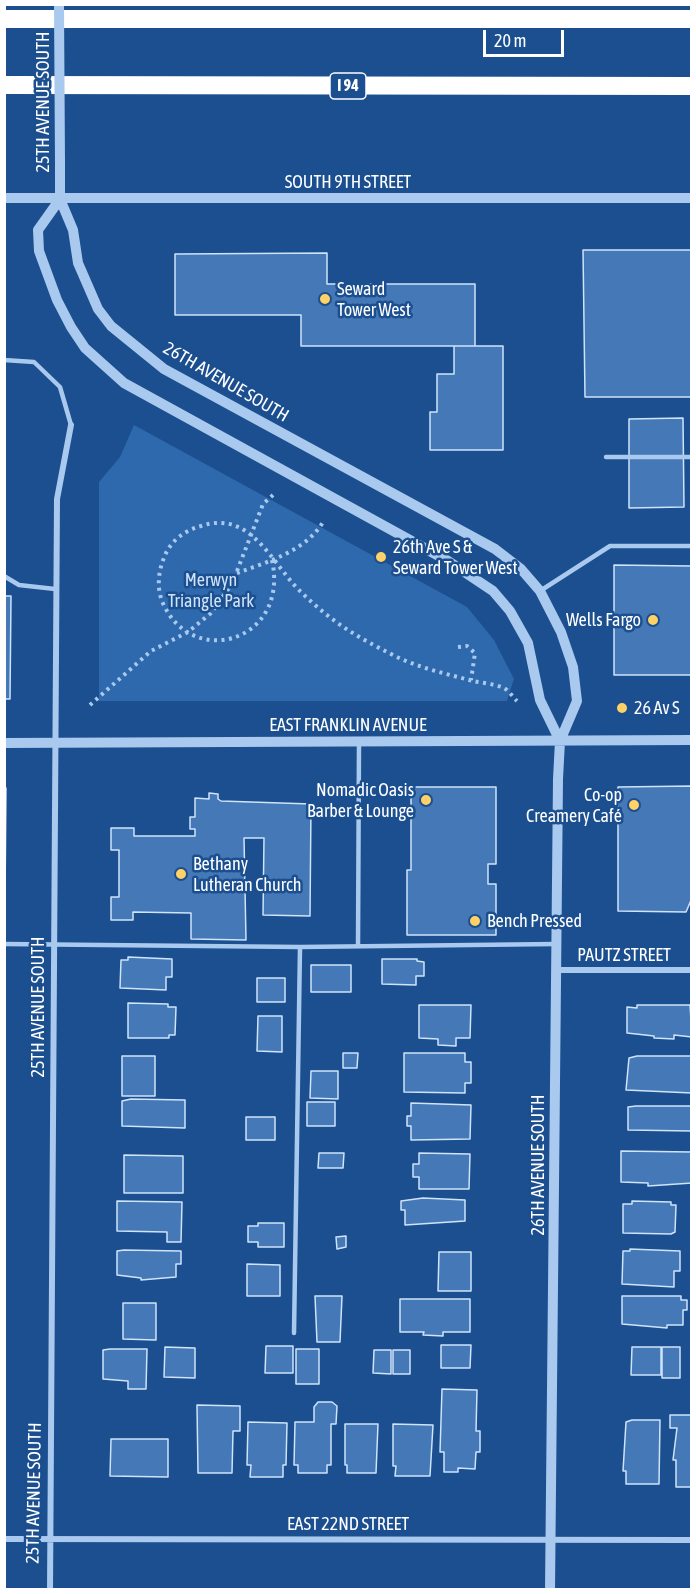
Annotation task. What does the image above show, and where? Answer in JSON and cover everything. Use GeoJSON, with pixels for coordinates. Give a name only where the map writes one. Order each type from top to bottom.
{"type":"FeatureCollection","features":[{"type":"Feature","properties":{"kind":"highway"},"geometry":{"type":"LineString","coordinates":[[4,19],[692,19]]}},
{"type":"Feature","properties":{"kind":"highway","name":"I 94"},"geometry":{"type":"LineString","coordinates":[[4,85],[692,86]]}},
{"type":"Feature","properties":{"kind":"street","name":"25TH AVENUE SOUTH"},"geometry":{"type":"LineString","coordinates":[[59,4],[60,199]]}},
{"type":"Feature","properties":{"kind":"street","name":"SOUTH 9TH STREET"},"geometry":{"type":"LineString","coordinates":[[4,198],[692,198]]}},
{"type":"Feature","properties":{"kind":"street","name":"26TH AVENUE SOUTH"},"geometry":{"type":"LineString","coordinates":[[60,199],[73,230],[78,263],[86,286],[98,309],[111,326],[133,346],[164,369],[495,549],[521,569],[540,591],[561,632],[573,667],[577,701],[560,741],[550,1590]]}},
{"type":"Feature","properties":{"kind":"street","name":"26TH AVENUE SOUTH"},"geometry":{"type":"LineString","coordinates":[[60,199],[38,230],[39,251],[57,300],[85,348],[124,382],[448,561],[493,591],[510,611],[528,643],[540,700],[560,741]]}},
{"type":"Feature","properties":{"kind":"street","name":"25TH AVENUE SOUTH"},"geometry":{"type":"LineString","coordinates":[[50,1590],[56,944],[55,589],[57,499],[71,425]]}},
{"type":"Feature","properties":{"kind":"street","name":"EAST FRANKLIN AVENUE"},"geometry":{"type":"LineString","coordinates":[[4,743],[692,741]]}},
{"type":"Feature","properties":{"kind":"street","name":"PAUTZ STREET"},"geometry":{"type":"LineString","coordinates":[[556,970],[692,970]]}},
{"type":"Feature","properties":{"kind":"street","name":"EAST 22ND STREET"},"geometry":{"type":"LineString","coordinates":[[4,1539],[692,1540]]}},
{"type":"Feature","properties":{"kind":"lane"},"geometry":{"type":"LineString","coordinates":[[4,360],[34,362],[60,387],[71,425]]}},
{"type":"Feature","properties":{"kind":"lane"},"geometry":{"type":"LineString","coordinates":[[606,457],[692,457]]}},
{"type":"Feature","properties":{"kind":"lane"},"geometry":{"type":"LineString","coordinates":[[540,591],[610,546],[692,546]]}},
{"type":"Feature","properties":{"kind":"lane"},"geometry":{"type":"LineString","coordinates":[[4,576],[19,585],[55,589]]}},
{"type":"Feature","properties":{"kind":"lane"},"geometry":{"type":"LineString","coordinates":[[357,946],[359,742]]}},
{"type":"Feature","properties":{"kind":"lane"},"geometry":{"type":"LineString","coordinates":[[4,944],[300,947],[556,944]]}},
{"type":"Feature","properties":{"kind":"lane"},"geometry":{"type":"LineString","coordinates":[[294,1333],[300,947]]}},
{"type":"Feature","properties":{"kind":"path"},"geometry":{"type":"LineString","coordinates":[[90,705],[151,651],[188,632],[211,613],[224,598],[236,573],[263,504],[273,495]]}},
{"type":"Feature","properties":{"kind":"path"},"geometry":{"type":"LineString","coordinates":[[236,573],[272,560],[310,540],[323,522]]}},
{"type":"Feature","properties":{"kind":"path"},"geometry":{"type":"LineString","coordinates":[[272,560],[276,578],[274,596],[268,612],[256,626],[240,635],[223,640],[205,639],[188,632],[166,610],[160,595],[161,564],[168,550],[184,533],[206,524],[221,523],[251,533],[300,592],[345,631],[400,659],[471,681],[504,688],[517,700]]}},
{"type":"Feature","properties":{"kind":"path"},"geometry":{"type":"LineString","coordinates":[[458,647],[467,646],[475,653],[471,681]]}},
{"type":"Feature","properties":{"kind":"green space","name":"Merwyn Triangle Park"},"geometry":{"type":"Polygon","coordinates":[[[134,425],[467,607],[494,640],[514,679],[507,701],[99,701],[99,482],[120,457],[134,425]]]}},
{"type":"Feature","properties":{"kind":"building"},"geometry":{"type":"Polygon","coordinates":[[[583,250],[692,250],[692,397],[585,397],[583,250]]]}},
{"type":"Feature","properties":{"kind":"building","name":"Seward Tower West"},"geometry":{"type":"Polygon","coordinates":[[[327,253],[327,284],[475,284],[475,346],[301,346],[301,315],[175,315],[175,254],[327,253]]]}},
{"type":"Feature","properties":{"kind":"building"},"geometry":{"type":"Polygon","coordinates":[[[454,346],[503,346],[503,450],[430,450],[430,412],[437,412],[437,374],[454,374],[454,346]]]}},
{"type":"Feature","properties":{"kind":"building"},"geometry":{"type":"Polygon","coordinates":[[[683,418],[684,507],[629,508],[629,419],[683,418]]]}},
{"type":"Feature","properties":{"kind":"building","name":"Wells Fargo"},"geometry":{"type":"Polygon","coordinates":[[[614,565],[692,566],[692,675],[614,675],[614,565]]]}},
{"type":"Feature","properties":{"kind":"building"},"geometry":{"type":"Polygon","coordinates":[[[4,596],[11,596],[10,699],[4,699],[4,596]]]}},
{"type":"Feature","properties":{"kind":"building"},"geometry":{"type":"Polygon","coordinates":[[[692,786],[692,898],[686,912],[618,911],[618,787],[692,786]]]}},
{"type":"Feature","properties":{"kind":"building"},"geometry":{"type":"Polygon","coordinates":[[[411,787],[496,787],[496,864],[488,864],[488,884],[496,884],[496,935],[407,935],[407,870],[411,870],[411,787]]]}},
{"type":"Feature","properties":{"kind":"building"},"geometry":{"type":"Polygon","coordinates":[[[4,788],[6,788],[5,901],[4,901],[4,788]]]}},
{"type":"Feature","properties":{"kind":"building","name":"Bethany Lutheran Church"},"geometry":{"type":"Polygon","coordinates":[[[209,793],[218,794],[218,799],[221,801],[311,804],[310,916],[263,915],[264,838],[244,838],[246,940],[191,939],[191,913],[133,912],[133,920],[111,920],[111,897],[119,897],[119,850],[111,850],[111,828],[134,828],[134,836],[195,836],[195,829],[190,829],[190,817],[195,817],[195,798],[209,799],[209,793]]]}},
{"type":"Feature","properties":{"kind":"building"},"geometry":{"type":"Polygon","coordinates":[[[128,957],[172,959],[172,977],[166,977],[166,990],[120,988],[121,960],[128,960],[128,957]]]}},
{"type":"Feature","properties":{"kind":"building"},"geometry":{"type":"Polygon","coordinates":[[[382,959],[417,959],[417,961],[424,962],[424,976],[416,976],[416,985],[382,984],[382,959]]]}},
{"type":"Feature","properties":{"kind":"building"},"geometry":{"type":"Polygon","coordinates":[[[311,965],[351,965],[351,992],[311,992],[311,965]]]}},
{"type":"Feature","properties":{"kind":"building"},"geometry":{"type":"Polygon","coordinates":[[[257,978],[285,978],[285,1002],[257,1002],[257,978]]]}},
{"type":"Feature","properties":{"kind":"building"},"geometry":{"type":"Polygon","coordinates":[[[128,1003],[168,1004],[168,1007],[176,1007],[175,1035],[169,1035],[169,1038],[128,1038],[128,1003]]]}},
{"type":"Feature","properties":{"kind":"building"},"geometry":{"type":"Polygon","coordinates":[[[419,1005],[471,1005],[470,1038],[456,1038],[456,1046],[438,1045],[438,1039],[419,1038],[419,1005]]]}},
{"type":"Feature","properties":{"kind":"building"},"geometry":{"type":"Polygon","coordinates":[[[637,1005],[690,1005],[692,1037],[674,1035],[674,1039],[654,1038],[654,1036],[627,1033],[627,1007],[637,1008],[637,1005]]]}},
{"type":"Feature","properties":{"kind":"building"},"geometry":{"type":"Polygon","coordinates":[[[258,1016],[282,1016],[282,1052],[257,1051],[258,1016]]]}},
{"type":"Feature","properties":{"kind":"building"},"geometry":{"type":"Polygon","coordinates":[[[343,1053],[358,1053],[357,1068],[343,1068],[343,1053]]]}},
{"type":"Feature","properties":{"kind":"building"},"geometry":{"type":"Polygon","coordinates":[[[404,1053],[465,1053],[465,1062],[471,1062],[471,1083],[465,1083],[465,1093],[404,1092],[404,1053]]]}},
{"type":"Feature","properties":{"kind":"building"},"geometry":{"type":"Polygon","coordinates":[[[122,1056],[155,1056],[155,1096],[122,1096],[122,1056]]]}},
{"type":"Feature","properties":{"kind":"building"},"geometry":{"type":"Polygon","coordinates":[[[692,1056],[692,1093],[626,1090],[629,1058],[692,1056]]]}},
{"type":"Feature","properties":{"kind":"building"},"geometry":{"type":"Polygon","coordinates":[[[311,1071],[338,1071],[338,1099],[310,1098],[311,1071]]]}},
{"type":"Feature","properties":{"kind":"building"},"geometry":{"type":"Polygon","coordinates":[[[131,1099],[185,1100],[185,1128],[122,1126],[122,1101],[131,1099]]]}},
{"type":"Feature","properties":{"kind":"building"},"geometry":{"type":"Polygon","coordinates":[[[307,1102],[335,1102],[335,1126],[307,1126],[307,1102]]]}},
{"type":"Feature","properties":{"kind":"building"},"geometry":{"type":"Polygon","coordinates":[[[411,1103],[471,1105],[470,1139],[411,1140],[411,1126],[407,1126],[407,1116],[411,1116],[411,1103]]]}},
{"type":"Feature","properties":{"kind":"building"},"geometry":{"type":"Polygon","coordinates":[[[692,1106],[692,1131],[628,1130],[628,1107],[692,1106]]]}},
{"type":"Feature","properties":{"kind":"building"},"geometry":{"type":"Polygon","coordinates":[[[246,1117],[275,1117],[275,1140],[246,1140],[246,1117]]]}},
{"type":"Feature","properties":{"kind":"building"},"geometry":{"type":"Polygon","coordinates":[[[621,1151],[692,1152],[692,1183],[648,1186],[648,1183],[621,1182],[621,1151]]]}},
{"type":"Feature","properties":{"kind":"building"},"geometry":{"type":"Polygon","coordinates":[[[319,1153],[344,1153],[343,1168],[318,1168],[319,1153]]]}},
{"type":"Feature","properties":{"kind":"building"},"geometry":{"type":"Polygon","coordinates":[[[419,1153],[470,1154],[469,1189],[419,1189],[419,1177],[413,1177],[413,1164],[419,1164],[419,1153]]]}},
{"type":"Feature","properties":{"kind":"building"},"geometry":{"type":"Polygon","coordinates":[[[124,1155],[183,1156],[183,1193],[124,1193],[124,1155]]]}},
{"type":"Feature","properties":{"kind":"building"},"geometry":{"type":"Polygon","coordinates":[[[423,1198],[465,1200],[465,1221],[405,1225],[405,1210],[401,1210],[401,1201],[423,1198]]]}},
{"type":"Feature","properties":{"kind":"building"},"geometry":{"type":"Polygon","coordinates":[[[117,1201],[182,1202],[181,1242],[167,1242],[167,1232],[117,1231],[117,1201]]]}},
{"type":"Feature","properties":{"kind":"building"},"geometry":{"type":"Polygon","coordinates":[[[632,1201],[671,1202],[671,1205],[676,1205],[675,1232],[671,1234],[623,1233],[623,1204],[632,1204],[632,1201]]]}},
{"type":"Feature","properties":{"kind":"building"},"geometry":{"type":"Polygon","coordinates":[[[258,1223],[284,1223],[284,1247],[258,1247],[258,1242],[248,1242],[248,1226],[258,1226],[258,1223]]]}},
{"type":"Feature","properties":{"kind":"building"},"geometry":{"type":"Polygon","coordinates":[[[346,1236],[346,1247],[337,1249],[336,1237],[346,1236]]]}},
{"type":"Feature","properties":{"kind":"building"},"geometry":{"type":"Polygon","coordinates":[[[630,1249],[680,1251],[680,1271],[674,1271],[674,1287],[622,1284],[623,1251],[630,1251],[630,1249]]]}},
{"type":"Feature","properties":{"kind":"building"},"geometry":{"type":"Polygon","coordinates":[[[117,1251],[181,1251],[181,1264],[176,1264],[176,1277],[141,1280],[141,1278],[117,1275],[117,1251]]]}},
{"type":"Feature","properties":{"kind":"building"},"geometry":{"type":"Polygon","coordinates":[[[439,1252],[471,1252],[471,1291],[438,1291],[439,1252]]]}},
{"type":"Feature","properties":{"kind":"building"},"geometry":{"type":"Polygon","coordinates":[[[247,1264],[280,1265],[280,1296],[247,1296],[247,1264]]]}},
{"type":"Feature","properties":{"kind":"building"},"geometry":{"type":"Polygon","coordinates":[[[315,1296],[342,1296],[340,1342],[317,1342],[315,1296]]]}},
{"type":"Feature","properties":{"kind":"building"},"geometry":{"type":"Polygon","coordinates":[[[622,1296],[681,1296],[681,1300],[687,1300],[687,1310],[683,1310],[683,1325],[667,1325],[667,1328],[622,1324],[622,1296]]]}},
{"type":"Feature","properties":{"kind":"building"},"geometry":{"type":"Polygon","coordinates":[[[400,1299],[470,1299],[470,1332],[443,1332],[443,1336],[423,1335],[424,1332],[400,1332],[400,1299]]]}},
{"type":"Feature","properties":{"kind":"building"},"geometry":{"type":"Polygon","coordinates":[[[123,1303],[156,1303],[156,1340],[123,1339],[123,1303]]]}},
{"type":"Feature","properties":{"kind":"building"},"geometry":{"type":"Polygon","coordinates":[[[441,1345],[471,1345],[470,1368],[441,1368],[441,1345]]]}},
{"type":"Feature","properties":{"kind":"building"},"geometry":{"type":"Polygon","coordinates":[[[266,1346],[293,1346],[293,1373],[265,1373],[266,1346]]]}},
{"type":"Feature","properties":{"kind":"building"},"geometry":{"type":"Polygon","coordinates":[[[165,1347],[195,1348],[195,1378],[164,1377],[165,1347]]]}},
{"type":"Feature","properties":{"kind":"building"},"geometry":{"type":"Polygon","coordinates":[[[632,1347],[661,1347],[661,1375],[631,1375],[632,1347]]]}},
{"type":"Feature","properties":{"kind":"building"},"geometry":{"type":"Polygon","coordinates":[[[662,1347],[680,1347],[680,1378],[662,1378],[662,1347]]]}},
{"type":"Feature","properties":{"kind":"building"},"geometry":{"type":"Polygon","coordinates":[[[147,1349],[146,1389],[128,1389],[128,1381],[103,1379],[103,1350],[147,1349]]]}},
{"type":"Feature","properties":{"kind":"building"},"geometry":{"type":"Polygon","coordinates":[[[296,1349],[319,1349],[319,1384],[296,1384],[296,1349]]]}},
{"type":"Feature","properties":{"kind":"building"},"geometry":{"type":"Polygon","coordinates":[[[374,1350],[391,1350],[391,1374],[373,1373],[374,1350]]]}},
{"type":"Feature","properties":{"kind":"building"},"geometry":{"type":"Polygon","coordinates":[[[393,1350],[410,1350],[410,1374],[393,1374],[393,1350]]]}},
{"type":"Feature","properties":{"kind":"building"},"geometry":{"type":"Polygon","coordinates":[[[442,1389],[477,1390],[476,1431],[480,1431],[480,1452],[476,1452],[475,1469],[458,1468],[458,1472],[444,1472],[444,1452],[440,1452],[442,1389]]]}},
{"type":"Feature","properties":{"kind":"building"},"geometry":{"type":"Polygon","coordinates":[[[318,1402],[332,1402],[337,1406],[336,1424],[331,1424],[331,1465],[327,1465],[327,1473],[298,1473],[298,1465],[294,1465],[295,1422],[314,1422],[314,1407],[318,1402]]]}},
{"type":"Feature","properties":{"kind":"building"},"geometry":{"type":"Polygon","coordinates":[[[197,1405],[240,1406],[240,1431],[233,1431],[232,1473],[198,1473],[197,1405]]]}},
{"type":"Feature","properties":{"kind":"building"},"geometry":{"type":"Polygon","coordinates":[[[670,1415],[692,1415],[692,1487],[676,1487],[676,1460],[673,1460],[677,1428],[670,1428],[670,1415]]]}},
{"type":"Feature","properties":{"kind":"building"},"geometry":{"type":"Polygon","coordinates":[[[660,1420],[659,1484],[626,1484],[626,1471],[623,1471],[626,1422],[660,1420]]]}},
{"type":"Feature","properties":{"kind":"building"},"geometry":{"type":"Polygon","coordinates":[[[248,1422],[287,1423],[286,1465],[283,1465],[283,1477],[250,1477],[251,1465],[247,1465],[248,1422]]]}},
{"type":"Feature","properties":{"kind":"building"},"geometry":{"type":"Polygon","coordinates":[[[345,1424],[378,1424],[376,1473],[347,1473],[345,1424]]]}},
{"type":"Feature","properties":{"kind":"building"},"geometry":{"type":"Polygon","coordinates":[[[393,1424],[433,1425],[430,1476],[395,1476],[393,1424]]]}},
{"type":"Feature","properties":{"kind":"building"},"geometry":{"type":"Polygon","coordinates":[[[111,1439],[168,1439],[168,1477],[110,1476],[111,1439]]]}},
{"type":"Feature","properties":{"kind":"place","name":"Seward Tower West"},"geometry":{"type":"Point","coordinates":[325,299]}},
{"type":"Feature","properties":{"kind":"place","name":"26th Ave S & Seward Tower West"},"geometry":{"type":"Point","coordinates":[381,557]}},
{"type":"Feature","properties":{"kind":"place","name":"Wells Fargo"},"geometry":{"type":"Point","coordinates":[653,620]}},
{"type":"Feature","properties":{"kind":"place","name":"26 Av S"},"geometry":{"type":"Point","coordinates":[622,708]}},
{"type":"Feature","properties":{"kind":"place","name":"Nomadic Oasis Barber & Lounge"},"geometry":{"type":"Point","coordinates":[426,800]}},
{"type":"Feature","properties":{"kind":"place","name":"Co-op Creamery Café"},"geometry":{"type":"Point","coordinates":[634,805]}},
{"type":"Feature","properties":{"kind":"place","name":"Bethany Lutheran Church"},"geometry":{"type":"Point","coordinates":[181,874]}},
{"type":"Feature","properties":{"kind":"place","name":"Bench Pressed"},"geometry":{"type":"Point","coordinates":[475,921]}}]}
